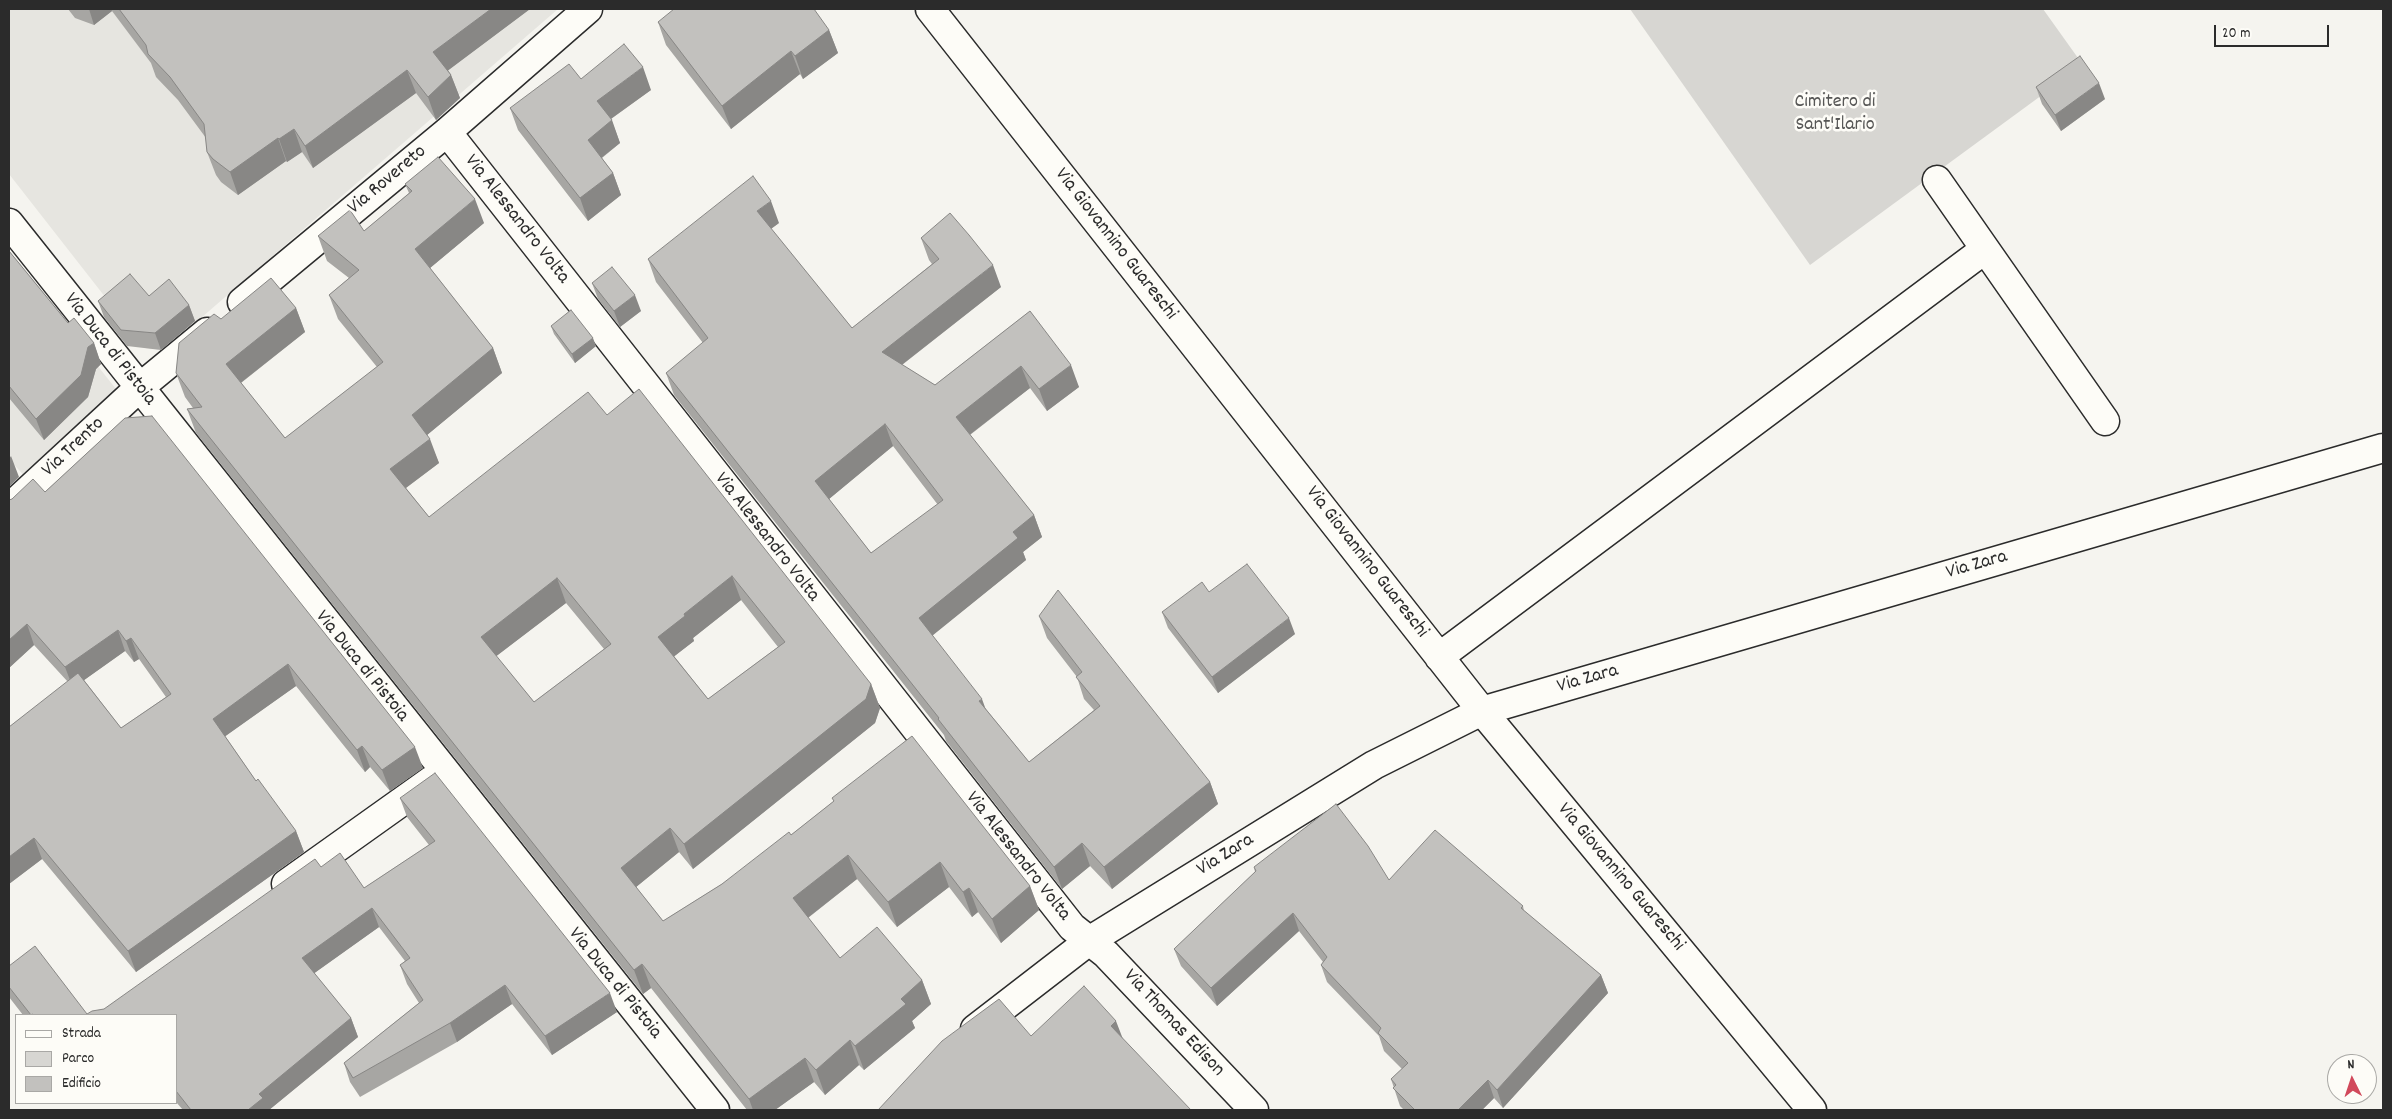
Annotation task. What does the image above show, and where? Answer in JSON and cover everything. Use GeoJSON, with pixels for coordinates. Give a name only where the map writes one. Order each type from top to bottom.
{"type":"FeatureCollection","features":[{"type":"Feature","properties":{"kind":"street","name":"Via Rovereto"},"geometry":{"type":"LineString","coordinates":[[139,388],[447,132],[588,9]]}},
{"type":"Feature","properties":{"kind":"street","name":"Via Giovannino Guareschi"},"geometry":{"type":"LineString","coordinates":[[930,9],[1482,711],[1812,1110]]}},
{"type":"Feature","properties":{"kind":"street","name":"Via Alessandro Volta"},"geometry":{"type":"LineString","coordinates":[[447,132],[1072,927],[1089,941]]}},
{"type":"Feature","properties":{"kind":"street"},"geometry":{"type":"LineString","coordinates":[[1937,180],[2105,421]]}},
{"type":"Feature","properties":{"kind":"street","name":"Via Duca di Pistoia"},"geometry":{"type":"LineString","coordinates":[[9,223],[715,1110]]}},
{"type":"Feature","properties":{"kind":"street"},"geometry":{"type":"LineString","coordinates":[[1439,656],[1984,250]]}},
{"type":"Feature","properties":{"kind":"street","name":"Via Trento"},"geometry":{"type":"LineString","coordinates":[[9,508],[139,388]]}},
{"type":"Feature","properties":{"kind":"street","name":"Via Zara"},"geometry":{"type":"LineString","coordinates":[[952,1047],[1089,941],[1374,764],[1482,711],[2383,448]]}},
{"type":"Feature","properties":{"kind":"street"},"geometry":{"type":"LineString","coordinates":[[269,896],[444,771]]}},
{"type":"Feature","properties":{"kind":"street","name":"Via Thomas Edison"},"geometry":{"type":"LineString","coordinates":[[1089,941],[1106,954],[1254,1110]]}},
{"type":"Feature","properties":{"kind":"shaded area"},"geometry":{"type":"Polygon","coordinates":[[[9,9],[558,9],[164,350],[145,348],[9,174],[9,9]]]}},
{"type":"Feature","properties":{"kind":"shaded area"},"geometry":{"type":"Polygon","coordinates":[[[9,254],[135,413],[46,500],[9,459],[9,254]]]}},
{"type":"Feature","properties":{"kind":"green space","name":"Cimitero di Sant'Ilario"},"geometry":{"type":"Polygon","coordinates":[[[1630,9],[2043,9],[2083,65],[1810,265],[1630,9]]]}},
{"type":"Feature","properties":{"kind":"building"},"geometry":{"type":"Polygon","coordinates":[[[119,9],[491,9],[433,52],[451,75],[428,97],[407,70],[305,146],[294,129],[230,172],[207,152],[204,124],[170,77],[148,54],[146,45],[119,9]]]}},
{"type":"Feature","properties":{"kind":"building"},"geometry":{"type":"Polygon","coordinates":[[[674,9],[814,9],[829,30],[795,56],[791,51],[722,106],[658,22],[674,9]]]}},
{"type":"Feature","properties":{"kind":"building"},"geometry":{"type":"Polygon","coordinates":[[[624,44],[643,67],[597,101],[612,120],[588,140],[613,173],[580,198],[510,108],[569,64],[581,79],[624,44]]]}},
{"type":"Feature","properties":{"kind":"building"},"geometry":{"type":"Polygon","coordinates":[[[2080,56],[2099,83],[2055,115],[2036,87],[2080,56]]]}},
{"type":"Feature","properties":{"kind":"building"},"geometry":{"type":"Polygon","coordinates":[[[438,157],[475,199],[415,249],[493,348],[412,415],[430,439],[390,469],[429,517],[588,392],[607,415],[639,389],[871,684],[866,699],[684,844],[670,828],[621,868],[663,921],[722,884],[789,832],[791,835],[834,801],[832,798],[912,736],[1030,886],[992,919],[969,888],[963,892],[940,862],[888,902],[848,855],[793,898],[840,958],[877,927],[922,980],[901,999],[906,1004],[855,1046],[850,1040],[816,1070],[805,1058],[749,1099],[642,964],[634,970],[187,409],[202,407],[176,373],[179,343],[214,314],[221,319],[271,278],[296,308],[226,364],[285,438],[383,362],[329,295],[359,270],[318,236],[350,210],[364,231],[412,191],[405,184],[438,157]],[[732,576],[658,637],[708,699],[785,642],[732,576]],[[557,578],[481,637],[534,702],[611,644],[557,578]]]}},
{"type":"Feature","properties":{"kind":"building"},"geometry":{"type":"Polygon","coordinates":[[[753,176],[771,201],[757,211],[852,328],[939,259],[921,238],[950,213],[993,265],[882,352],[935,385],[1030,311],[1071,365],[1039,389],[1021,366],[956,417],[1034,515],[1013,532],[1018,538],[919,618],[982,699],[979,701],[1029,762],[1100,706],[1076,677],[1082,672],[1039,616],[1058,590],[1210,782],[1104,867],[1082,843],[1054,867],[939,718],[666,373],[708,338],[648,259],[753,176]],[[885,424],[815,481],[871,553],[943,500],[885,424]]]}},
{"type":"Feature","properties":{"kind":"building"},"geometry":{"type":"Polygon","coordinates":[[[9,251],[68,323],[74,318],[94,343],[88,347],[81,375],[36,419],[9,386],[9,251]]]}},
{"type":"Feature","properties":{"kind":"building"},"geometry":{"type":"Polygon","coordinates":[[[612,267],[635,295],[614,311],[592,283],[612,267]]]}},
{"type":"Feature","properties":{"kind":"building"},"geometry":{"type":"Polygon","coordinates":[[[130,274],[149,296],[169,279],[189,305],[155,333],[121,330],[98,301],[130,274]]]}},
{"type":"Feature","properties":{"kind":"building"},"geometry":{"type":"Polygon","coordinates":[[[571,310],[593,338],[572,354],[551,326],[571,310]]]}},
{"type":"Feature","properties":{"kind":"building"},"geometry":{"type":"Polygon","coordinates":[[[152,416],[415,747],[382,770],[362,746],[357,750],[288,664],[213,719],[256,781],[258,779],[296,831],[128,951],[34,838],[9,857],[9,727],[78,673],[121,728],[171,694],[131,638],[126,641],[118,630],[65,667],[27,624],[9,640],[9,500],[33,479],[45,492],[125,418],[152,416]]]}},
{"type":"Feature","properties":{"kind":"building"},"geometry":{"type":"Polygon","coordinates":[[[1247,564],[1289,618],[1212,677],[1162,612],[1202,582],[1209,592],[1247,564]]]}},
{"type":"Feature","properties":{"kind":"building"},"geometry":{"type":"Polygon","coordinates":[[[435,773],[610,993],[545,1036],[505,985],[450,1023],[353,1078],[344,1063],[423,1000],[400,965],[410,958],[372,908],[302,958],[351,1018],[259,1094],[263,1098],[248,1110],[191,1110],[178,1094],[178,1014],[87,1014],[104,1009],[315,859],[321,867],[340,853],[364,888],[435,841],[400,798],[435,773]]]}},
{"type":"Feature","properties":{"kind":"building"},"geometry":{"type":"Polygon","coordinates":[[[1336,804],[1368,846],[1389,880],[1435,830],[1523,906],[1521,908],[1601,975],[1497,1090],[1488,1080],[1458,1110],[1415,1110],[1393,1088],[1396,1085],[1391,1079],[1408,1063],[1378,1033],[1381,1028],[1321,965],[1327,957],[1293,913],[1211,988],[1174,949],[1256,871],[1254,867],[1336,804]]]}},
{"type":"Feature","properties":{"kind":"building"},"geometry":{"type":"Polygon","coordinates":[[[35,946],[87,1014],[30,1014],[9,987],[9,966],[35,946]]]}},
{"type":"Feature","properties":{"kind":"building"},"geometry":{"type":"Polygon","coordinates":[[[1084,986],[1116,1021],[1111,1026],[1191,1110],[878,1110],[942,1041],[999,999],[1031,1036],[1084,986]]]}}]}
